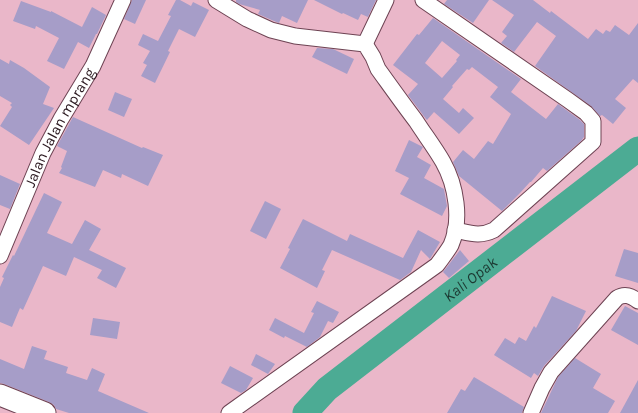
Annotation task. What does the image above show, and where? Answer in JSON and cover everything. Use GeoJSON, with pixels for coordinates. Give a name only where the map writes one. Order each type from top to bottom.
{"type":"FeatureCollection","features":[{"type":"Feature","properties":{"kind":"street","name":"Jalan Jalan mprang"},"geometry":{"type":"LineString","coordinates":[[0,254],[43,153],[61,119],[93,66],[123,0]]}},
{"type":"Feature","properties":{"kind":"street"},"geometry":{"type":"LineString","coordinates":[[216,0],[231,4],[247,19],[271,30],[295,36],[365,44]]}},
{"type":"Feature","properties":{"kind":"street"},"geometry":{"type":"LineString","coordinates":[[365,44],[386,0]]}},
{"type":"Feature","properties":{"kind":"street"},"geometry":{"type":"LineString","coordinates":[[423,0],[568,100],[586,113],[593,121],[593,142],[494,230],[486,234],[476,235],[456,230]]}},
{"type":"Feature","properties":{"kind":"street"},"geometry":{"type":"LineString","coordinates":[[229,413],[437,265],[446,254],[451,244],[456,230],[456,202],[451,180],[444,163],[378,69],[365,44]]}},
{"type":"Feature","properties":{"kind":"street"},"geometry":{"type":"LineString","coordinates":[[531,413],[551,372],[617,298],[626,295],[632,296],[638,301]]}},
{"type":"Feature","properties":{"kind":"street"},"geometry":{"type":"LineString","coordinates":[[0,395],[45,413]]}},
{"type":"Feature","properties":{"kind":"building"},"geometry":{"type":"Polygon","coordinates":[[[132,0],[146,0],[135,24],[124,19],[132,0]]]}},
{"type":"Feature","properties":{"kind":"building"},"geometry":{"type":"Polygon","coordinates":[[[176,0],[180,0],[191,6],[193,2],[209,10],[195,37],[179,29],[155,83],[141,76],[147,65],[143,63],[150,51],[138,45],[143,34],[158,41],[171,16],[168,15],[176,0]]]}},
{"type":"Feature","properties":{"kind":"building"},"geometry":{"type":"Polygon","coordinates":[[[236,0],[308,0],[297,23],[282,16],[279,23],[258,14],[260,10],[239,4],[236,0]]]}},
{"type":"Feature","properties":{"kind":"building"},"geometry":{"type":"Polygon","coordinates":[[[314,0],[376,0],[368,17],[361,14],[358,20],[314,0]]]}},
{"type":"Feature","properties":{"kind":"building"},"geometry":{"type":"Polygon","coordinates":[[[447,0],[489,0],[473,23],[444,4],[447,0]]]}},
{"type":"Feature","properties":{"kind":"building"},"geometry":{"type":"Polygon","coordinates":[[[492,0],[533,0],[550,13],[551,11],[588,39],[596,29],[603,34],[606,30],[610,32],[615,25],[629,35],[638,23],[638,83],[633,79],[615,99],[626,108],[613,124],[602,115],[600,116],[591,106],[535,66],[556,36],[537,22],[514,52],[501,43],[507,36],[502,32],[514,15],[492,0]]]}},
{"type":"Feature","properties":{"kind":"building"},"geometry":{"type":"Polygon","coordinates":[[[21,1],[51,11],[82,27],[92,7],[106,15],[89,48],[78,42],[64,69],[47,61],[59,38],[36,26],[35,29],[13,21],[21,1]]]}},
{"type":"Feature","properties":{"kind":"building"},"geometry":{"type":"Polygon","coordinates":[[[433,18],[521,79],[511,92],[546,119],[558,104],[584,124],[584,137],[581,141],[547,171],[543,168],[502,211],[459,176],[453,162],[463,150],[474,159],[488,141],[493,144],[511,114],[490,97],[498,87],[472,67],[469,70],[467,69],[443,99],[459,113],[463,108],[474,118],[459,134],[434,112],[427,120],[408,95],[418,84],[393,65],[417,34],[419,35],[433,18]],[[442,41],[425,63],[442,78],[457,61],[456,60],[460,55],[442,41]]]}},
{"type":"Feature","properties":{"kind":"building"},"geometry":{"type":"Polygon","coordinates":[[[317,48],[333,49],[354,59],[347,74],[312,57],[317,48]]]}},
{"type":"Feature","properties":{"kind":"building"},"geometry":{"type":"Polygon","coordinates":[[[0,59],[9,64],[10,60],[24,68],[50,87],[43,104],[54,108],[29,145],[0,126],[12,107],[10,105],[12,103],[0,96],[0,59]]]}},
{"type":"Feature","properties":{"kind":"building"},"geometry":{"type":"Polygon","coordinates":[[[115,92],[132,99],[124,117],[108,110],[115,92]]]}},
{"type":"Feature","properties":{"kind":"building"},"geometry":{"type":"Polygon","coordinates":[[[73,117],[142,148],[143,147],[163,155],[148,186],[122,174],[121,178],[103,170],[95,187],[59,173],[67,151],[57,146],[73,117]]]}},
{"type":"Feature","properties":{"kind":"building"},"geometry":{"type":"Polygon","coordinates":[[[409,140],[423,147],[417,157],[431,165],[424,178],[444,189],[447,206],[442,216],[400,194],[409,178],[395,171],[409,140]]]}},
{"type":"Feature","properties":{"kind":"building"},"geometry":{"type":"Polygon","coordinates":[[[0,175],[20,184],[10,209],[0,205],[0,175]]]}},
{"type":"Feature","properties":{"kind":"building"},"geometry":{"type":"Polygon","coordinates":[[[44,193],[62,202],[47,233],[72,244],[85,220],[101,229],[89,250],[126,268],[116,288],[97,278],[102,270],[74,257],[66,276],[43,266],[23,310],[20,308],[12,327],[0,322],[0,287],[4,278],[2,277],[13,255],[14,256],[44,193]]]}},
{"type":"Feature","properties":{"kind":"building"},"geometry":{"type":"Polygon","coordinates":[[[265,201],[281,209],[266,239],[250,231],[265,201]]]}},
{"type":"Feature","properties":{"kind":"building"},"geometry":{"type":"Polygon","coordinates":[[[303,219],[347,241],[350,234],[403,258],[418,230],[440,242],[430,259],[421,250],[411,272],[400,280],[332,250],[322,270],[325,271],[317,288],[280,268],[290,249],[288,248],[303,219]]]}},
{"type":"Feature","properties":{"kind":"building"},"geometry":{"type":"Polygon","coordinates":[[[624,249],[638,253],[638,283],[615,276],[624,249]]]}},
{"type":"Feature","properties":{"kind":"building"},"geometry":{"type":"Polygon","coordinates":[[[460,250],[469,261],[449,278],[443,272],[460,250]]]}},
{"type":"Feature","properties":{"kind":"building"},"geometry":{"type":"Polygon","coordinates":[[[552,296],[586,311],[576,331],[544,366],[538,376],[534,373],[531,378],[494,355],[505,338],[515,344],[519,337],[526,341],[534,326],[536,328],[552,296]]]}},
{"type":"Feature","properties":{"kind":"building"},"geometry":{"type":"Polygon","coordinates":[[[317,301],[339,312],[333,323],[328,321],[320,337],[307,347],[269,330],[275,318],[304,333],[314,313],[311,312],[317,301]]]}},
{"type":"Feature","properties":{"kind":"building"},"geometry":{"type":"Polygon","coordinates":[[[625,306],[638,313],[638,345],[611,330],[625,306]]]}},
{"type":"Feature","properties":{"kind":"building"},"geometry":{"type":"Polygon","coordinates":[[[93,318],[120,322],[117,339],[90,335],[93,318]]]}},
{"type":"Feature","properties":{"kind":"building"},"geometry":{"type":"Polygon","coordinates":[[[32,346],[47,351],[44,359],[68,367],[66,373],[87,380],[92,368],[105,374],[98,391],[149,413],[69,413],[56,409],[54,405],[49,402],[0,383],[0,359],[24,369],[32,346]]]}},
{"type":"Feature","properties":{"kind":"building"},"geometry":{"type":"Polygon","coordinates":[[[256,354],[275,364],[268,374],[251,365],[256,354]]]}},
{"type":"Feature","properties":{"kind":"building"},"geometry":{"type":"Polygon","coordinates":[[[575,358],[601,374],[593,388],[615,401],[608,413],[541,413],[558,377],[575,358]]]}},
{"type":"Feature","properties":{"kind":"building"},"geometry":{"type":"Polygon","coordinates":[[[230,366],[253,378],[246,390],[241,393],[221,383],[230,366]]]}},
{"type":"Feature","properties":{"kind":"building"},"geometry":{"type":"Polygon","coordinates":[[[474,377],[524,407],[522,413],[447,413],[461,389],[465,391],[474,377]]]}},
{"type":"Feature","properties":{"kind":"building"},"geometry":{"type":"Polygon","coordinates":[[[638,380],[638,413],[620,413],[638,380]]]}},
{"type":"Feature","properties":{"kind":"waterway","name":"Kali Opak"},"geometry":{"type":"LineString","coordinates":[[305,413],[327,389],[638,149]]}}]}
